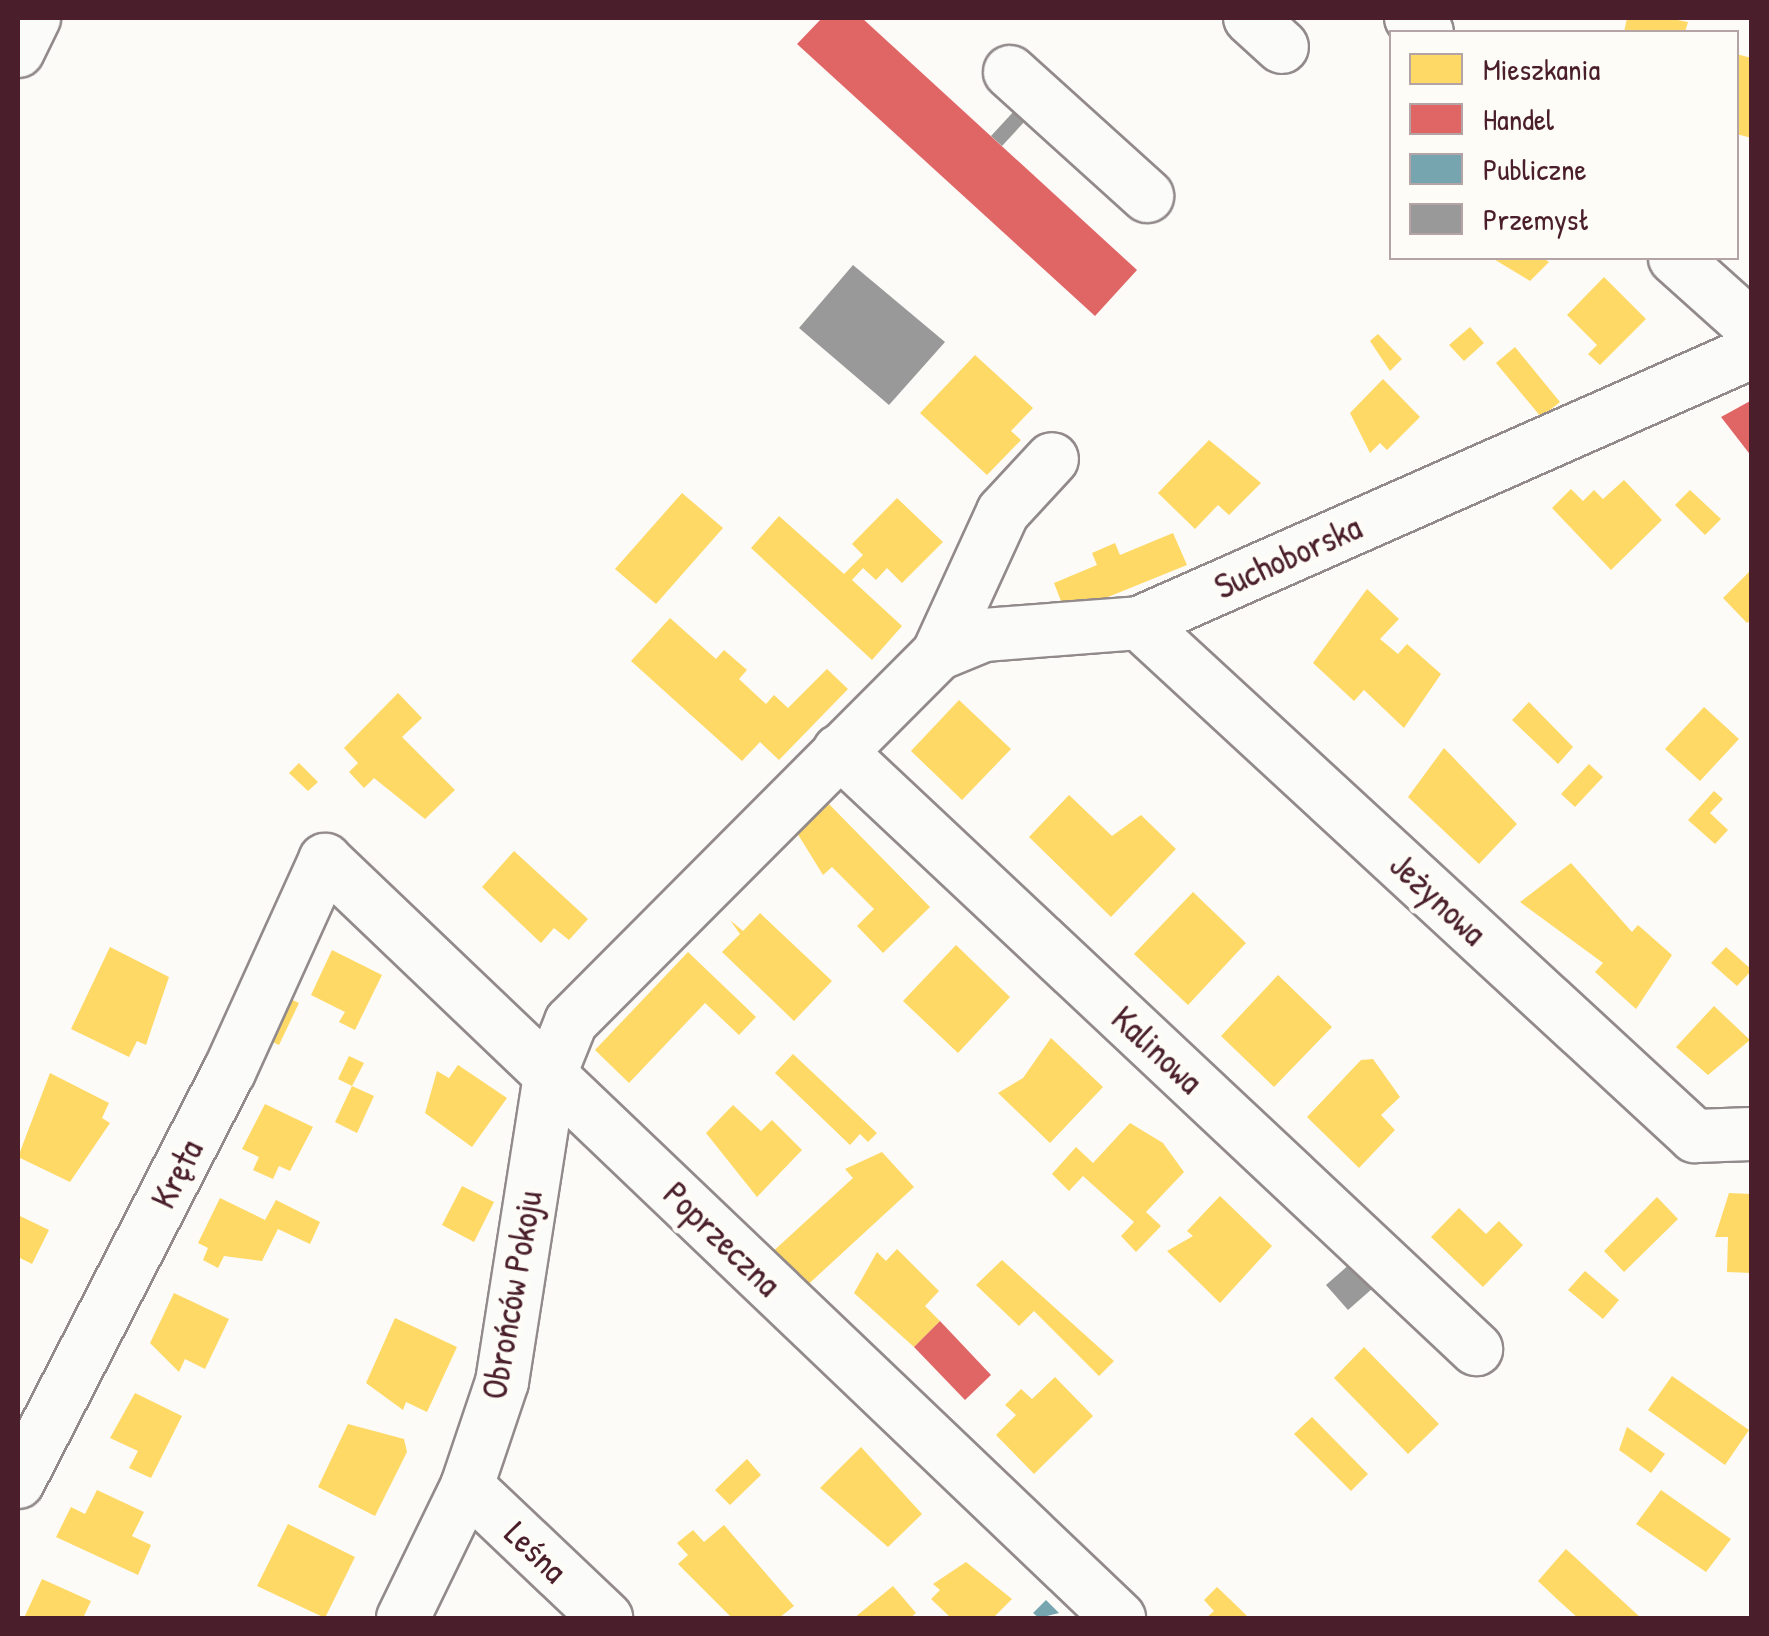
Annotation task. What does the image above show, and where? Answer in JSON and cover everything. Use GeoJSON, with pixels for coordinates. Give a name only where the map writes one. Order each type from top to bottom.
{"type":"FeatureCollection","features":[{"type":"Feature","properties":{"kind":"street"},"geometry":{"type":"LineString","coordinates":[[18,51],[34,18]]}},
{"type":"Feature","properties":{"kind":"street"},"geometry":{"type":"LineString","coordinates":[[1010,72],[1147,196]]}},
{"type":"Feature","properties":{"kind":"street"},"geometry":{"type":"LineString","coordinates":[[1677,260],[1752,328]]}},
{"type":"Feature","properties":{"kind":"street","name":"Suchoborska"},"geometry":{"type":"LineString","coordinates":[[839,751],[938,654],[984,636],[1139,623],[1752,352]]}},
{"type":"Feature","properties":{"kind":"street"},"geometry":{"type":"LineString","coordinates":[[938,654],[1003,512],[1052,459]]}},
{"type":"Feature","properties":{"kind":"street","name":"Jeżynowa"},"geometry":{"type":"LineString","coordinates":[[1139,623],[1695,1136],[1752,1134]]}},
{"type":"Feature","properties":{"kind":"street","name":"Obrońców Pokoju"},"geometry":{"type":"LineString","coordinates":[[403,1618],[467,1486],[502,1382],[550,1074],[571,1022],[839,751]]}},
{"type":"Feature","properties":{"kind":"street","name":"Kalinowa"},"geometry":{"type":"LineString","coordinates":[[839,751],[1476,1349]]}},
{"type":"Feature","properties":{"kind":"street","name":"Poprzeczna"},"geometry":{"type":"LineString","coordinates":[[325,860],[1119,1618]]}},
{"type":"Feature","properties":{"kind":"street","name":"Kręta"},"geometry":{"type":"LineString","coordinates":[[18,1482],[229,1072],[325,860]]}},
{"type":"Feature","properties":{"kind":"street","name":"Leśna"},"geometry":{"type":"LineString","coordinates":[[467,1486],[606,1618]]}},
{"type":"Feature","properties":{"kind":"building: Mieszkania"},"geometry":{"type":"Polygon","coordinates":[[[1627,18],[1688,22],[1686,30],[1624,30],[1627,18]]]}},
{"type":"Feature","properties":{"kind":"building: Mieszkania"},"geometry":{"type":"Polygon","coordinates":[[[1739,55],[1752,58],[1752,138],[1739,135],[1739,55]]]}},
{"type":"Feature","properties":{"kind":"building: Mieszkania"},"geometry":{"type":"Polygon","coordinates":[[[1495,260],[1549,262],[1530,281],[1495,260]]]}},
{"type":"Feature","properties":{"kind":"building: Mieszkania"},"geometry":{"type":"Polygon","coordinates":[[[1604,277],[1646,319],[1600,365],[1588,354],[1597,345],[1567,315],[1604,277]]]}},
{"type":"Feature","properties":{"kind":"building: Mieszkania"},"geometry":{"type":"Polygon","coordinates":[[[1470,327],[1484,343],[1464,361],[1449,345],[1470,327]]]}},
{"type":"Feature","properties":{"kind":"building: Mieszkania"},"geometry":{"type":"Polygon","coordinates":[[[1378,334],[1402,359],[1390,371],[1370,341],[1378,334]]]}},
{"type":"Feature","properties":{"kind":"building: Mieszkania"},"geometry":{"type":"Polygon","coordinates":[[[1515,347],[1560,402],[1541,417],[1496,363],[1515,347]]]}},
{"type":"Feature","properties":{"kind":"building: Mieszkania"},"geometry":{"type":"Polygon","coordinates":[[[975,355],[1033,408],[1011,431],[1021,440],[987,475],[920,413],[975,355]]]}},
{"type":"Feature","properties":{"kind":"building: Mieszkania"},"geometry":{"type":"Polygon","coordinates":[[[1383,379],[1420,417],[1387,450],[1380,443],[1370,453],[1350,413],[1383,379]]]}},
{"type":"Feature","properties":{"kind":"building: Mieszkania"},"geometry":{"type":"Polygon","coordinates":[[[1209,440],[1261,483],[1229,515],[1218,505],[1195,529],[1158,493],[1209,440]]]}},
{"type":"Feature","properties":{"kind":"building: Mieszkania"},"geometry":{"type":"Polygon","coordinates":[[[1624,480],[1662,520],[1611,570],[1552,508],[1571,489],[1583,501],[1594,490],[1603,499],[1624,480]]]}},
{"type":"Feature","properties":{"kind":"building: Mieszkania"},"geometry":{"type":"Polygon","coordinates":[[[1690,490],[1721,519],[1705,535],[1675,505],[1690,490]]]}},
{"type":"Feature","properties":{"kind":"building: Mieszkania"},"geometry":{"type":"Polygon","coordinates":[[[682,493],[723,528],[656,604],[615,569],[682,493]]]}},
{"type":"Feature","properties":{"kind":"building: Mieszkania"},"geometry":{"type":"Polygon","coordinates":[[[897,498],[943,542],[902,583],[887,568],[876,580],[863,568],[852,580],[902,626],[872,660],[751,548],[779,516],[844,574],[863,555],[852,544],[897,498]]]}},
{"type":"Feature","properties":{"kind":"building: Mieszkania"},"geometry":{"type":"Polygon","coordinates":[[[1173,533],[1187,565],[1066,614],[1054,583],[1097,565],[1092,553],[1115,543],[1120,555],[1173,533]]]}},
{"type":"Feature","properties":{"kind":"building: Mieszkania"},"geometry":{"type":"Polygon","coordinates":[[[1752,569],[1752,619],[1747,623],[1723,598],[1752,569]]]}},
{"type":"Feature","properties":{"kind":"building: Mieszkania"},"geometry":{"type":"Polygon","coordinates":[[[1367,589],[1399,619],[1380,639],[1398,654],[1407,644],[1441,674],[1404,728],[1364,690],[1354,701],[1313,663],[1367,589]]]}},
{"type":"Feature","properties":{"kind":"building: Mieszkania"},"geometry":{"type":"Polygon","coordinates":[[[670,618],[716,659],[724,650],[747,670],[739,679],[766,704],[774,695],[788,708],[827,669],[848,689],[779,760],[760,742],[742,761],[631,661],[670,618]]]}},
{"type":"Feature","properties":{"kind":"building: Mieszkania"},"geometry":{"type":"Polygon","coordinates":[[[398,693],[422,718],[402,737],[455,790],[425,819],[374,778],[364,788],[349,772],[358,763],[344,748],[398,693]]]}},
{"type":"Feature","properties":{"kind":"building: Mieszkania"},"geometry":{"type":"Polygon","coordinates":[[[959,700],[1011,749],[962,800],[911,751],[959,700]]]}},
{"type":"Feature","properties":{"kind":"building: Mieszkania"},"geometry":{"type":"Polygon","coordinates":[[[1529,702],[1573,747],[1558,764],[1512,720],[1529,702]]]}},
{"type":"Feature","properties":{"kind":"building: Mieszkania"},"geometry":{"type":"Polygon","coordinates":[[[1704,707],[1739,739],[1700,781],[1665,749],[1704,707]]]}},
{"type":"Feature","properties":{"kind":"building: Mieszkania"},"geometry":{"type":"Polygon","coordinates":[[[1444,748],[1517,824],[1479,864],[1408,797],[1444,748]]]}},
{"type":"Feature","properties":{"kind":"building: Mieszkania"},"geometry":{"type":"Polygon","coordinates":[[[299,763],[318,782],[308,791],[289,773],[299,763]]]}},
{"type":"Feature","properties":{"kind":"building: Mieszkania"},"geometry":{"type":"Polygon","coordinates":[[[1589,764],[1603,777],[1575,807],[1561,794],[1589,764]]]}},
{"type":"Feature","properties":{"kind":"building: Mieszkania"},"geometry":{"type":"Polygon","coordinates":[[[1714,791],[1723,799],[1710,813],[1728,830],[1715,844],[1688,820],[1714,791]]]}},
{"type":"Feature","properties":{"kind":"building: Mieszkania"},"geometry":{"type":"Polygon","coordinates":[[[1069,795],[1112,836],[1141,815],[1176,849],[1111,917],[1029,837],[1069,795]]]}},
{"type":"Feature","properties":{"kind":"building: Mieszkania"},"geometry":{"type":"Polygon","coordinates":[[[824,799],[930,907],[883,953],[857,926],[874,909],[832,867],[823,875],[794,828],[824,799]]]}},
{"type":"Feature","properties":{"kind":"building: Mieszkania"},"geometry":{"type":"Polygon","coordinates":[[[514,851],[588,919],[569,940],[554,928],[541,943],[482,887],[514,851]]]}},
{"type":"Feature","properties":{"kind":"building: Mieszkania"},"geometry":{"type":"Polygon","coordinates":[[[1571,863],[1632,932],[1638,925],[1672,955],[1636,1009],[1595,972],[1603,963],[1520,902],[1571,863]]]}},
{"type":"Feature","properties":{"kind":"building: Mieszkania"},"geometry":{"type":"Polygon","coordinates":[[[1193,892],[1246,943],[1188,1005],[1134,954],[1193,892]]]}},
{"type":"Feature","properties":{"kind":"building: Mieszkania"},"geometry":{"type":"Polygon","coordinates":[[[760,913],[832,981],[794,1021],[722,952],[740,934],[730,920],[743,931],[760,913]]]}},
{"type":"Feature","properties":{"kind":"building: Mieszkania"},"geometry":{"type":"Polygon","coordinates":[[[956,945],[1010,997],[958,1053],[903,1001],[956,945]]]}},
{"type":"Feature","properties":{"kind":"building: Mieszkania"},"geometry":{"type":"Polygon","coordinates":[[[110,947],[169,977],[146,1045],[137,1041],[129,1057],[71,1029],[110,947]]]}},
{"type":"Feature","properties":{"kind":"building: Mieszkania"},"geometry":{"type":"Polygon","coordinates":[[[1726,947],[1752,970],[1737,986],[1711,963],[1726,947]]]}},
{"type":"Feature","properties":{"kind":"building: Mieszkania"},"geometry":{"type":"Polygon","coordinates":[[[332,950],[382,975],[355,1030],[339,1022],[345,1012],[311,995],[332,950]]]}},
{"type":"Feature","properties":{"kind":"building: Mieszkania"},"geometry":{"type":"Polygon","coordinates":[[[688,952],[756,1017],[739,1035],[705,1003],[629,1083],[595,1050],[688,952]]]}},
{"type":"Feature","properties":{"kind":"building: Mieszkania"},"geometry":{"type":"Polygon","coordinates":[[[1278,975],[1332,1027],[1274,1087],[1221,1036],[1278,975]]]}},
{"type":"Feature","properties":{"kind":"building: Mieszkania"},"geometry":{"type":"Polygon","coordinates":[[[280,994],[299,1003],[279,1045],[260,1036],[280,994]]]}},
{"type":"Feature","properties":{"kind":"building: Mieszkania"},"geometry":{"type":"Polygon","coordinates":[[[1714,1006],[1750,1040],[1708,1075],[1676,1047],[1714,1006]]]}},
{"type":"Feature","properties":{"kind":"building: Mieszkania"},"geometry":{"type":"Polygon","coordinates":[[[1051,1038],[1103,1087],[1050,1143],[998,1093],[1023,1078],[1051,1038]]]}},
{"type":"Feature","properties":{"kind":"building: Mieszkania"},"geometry":{"type":"Polygon","coordinates":[[[793,1054],[877,1133],[868,1142],[860,1134],[850,1145],[775,1073],[793,1054]]]}},
{"type":"Feature","properties":{"kind":"building: Mieszkania"},"geometry":{"type":"Polygon","coordinates":[[[349,1056],[364,1063],[352,1086],[338,1079],[349,1056]]]}},
{"type":"Feature","properties":{"kind":"building: Mieszkania"},"geometry":{"type":"Polygon","coordinates":[[[1373,1059],[1400,1097],[1381,1115],[1395,1130],[1359,1168],[1307,1117],[1361,1060],[1373,1059]]]}},
{"type":"Feature","properties":{"kind":"building: Mieszkania"},"geometry":{"type":"Polygon","coordinates":[[[458,1065],[507,1098],[472,1147],[425,1113],[437,1071],[449,1078],[458,1065]]]}},
{"type":"Feature","properties":{"kind":"building: Mieszkania"},"geometry":{"type":"Polygon","coordinates":[[[50,1073],[109,1103],[102,1118],[110,1123],[70,1182],[18,1157],[50,1073]]]}},
{"type":"Feature","properties":{"kind":"building: Mieszkania"},"geometry":{"type":"Polygon","coordinates":[[[352,1086],[374,1096],[357,1133],[335,1122],[352,1086]]]}},
{"type":"Feature","properties":{"kind":"building: Mieszkania"},"geometry":{"type":"Polygon","coordinates":[[[265,1104],[313,1127],[290,1171],[279,1166],[273,1179],[253,1170],[259,1157],[242,1149],[265,1104]]]}},
{"type":"Feature","properties":{"kind":"building: Mieszkania"},"geometry":{"type":"Polygon","coordinates":[[[733,1105],[761,1131],[772,1120],[802,1150],[757,1197],[706,1133],[733,1105]]]}},
{"type":"Feature","properties":{"kind":"building: Mieszkania"},"geometry":{"type":"Polygon","coordinates":[[[1130,1123],[1163,1143],[1184,1172],[1146,1212],[1161,1226],[1136,1252],[1121,1236],[1134,1222],[1083,1176],[1069,1191],[1052,1174],[1076,1147],[1093,1163],[1130,1123]]]}},
{"type":"Feature","properties":{"kind":"building: Mieszkania"},"geometry":{"type":"Polygon","coordinates":[[[882,1152],[914,1187],[801,1291],[768,1256],[853,1178],[845,1169],[882,1152]]]}},
{"type":"Feature","properties":{"kind":"building: Mieszkania"},"geometry":{"type":"Polygon","coordinates":[[[462,1186],[494,1202],[474,1242],[442,1225],[462,1186]]]}},
{"type":"Feature","properties":{"kind":"building: Mieszkania"},"geometry":{"type":"Polygon","coordinates":[[[1729,1193],[1752,1194],[1752,1273],[1727,1272],[1728,1237],[1715,1237],[1729,1193]]]}},
{"type":"Feature","properties":{"kind":"building: Mieszkania"},"geometry":{"type":"Polygon","coordinates":[[[1220,1196],[1272,1246],[1220,1303],[1167,1251],[1193,1236],[1187,1231],[1220,1196]]]}},
{"type":"Feature","properties":{"kind":"building: Mieszkania"},"geometry":{"type":"Polygon","coordinates":[[[1657,1197],[1678,1219],[1624,1272],[1604,1251],[1657,1197]]]}},
{"type":"Feature","properties":{"kind":"building: Mieszkania"},"geometry":{"type":"Polygon","coordinates":[[[220,1198],[265,1220],[276,1200],[320,1222],[310,1244],[278,1229],[262,1261],[224,1256],[218,1268],[203,1260],[208,1248],[198,1243],[220,1198]]]}},
{"type":"Feature","properties":{"kind":"building: Mieszkania"},"geometry":{"type":"Polygon","coordinates":[[[1459,1208],[1486,1234],[1499,1221],[1523,1245],[1483,1287],[1431,1237],[1459,1208]]]}},
{"type":"Feature","properties":{"kind":"building: Mieszkania"},"geometry":{"type":"Polygon","coordinates":[[[18,1215],[49,1230],[32,1264],[18,1257],[18,1215]]]}},
{"type":"Feature","properties":{"kind":"building: Mieszkania"},"geometry":{"type":"Polygon","coordinates":[[[897,1249],[939,1291],[925,1306],[940,1321],[914,1347],[854,1293],[877,1252],[886,1261],[897,1249]]]}},
{"type":"Feature","properties":{"kind":"building: Mieszkania"},"geometry":{"type":"Polygon","coordinates":[[[1002,1260],[1114,1361],[1099,1376],[1034,1311],[1019,1326],[976,1285],[1002,1260]]]}},
{"type":"Feature","properties":{"kind":"building: Mieszkania"},"geometry":{"type":"Polygon","coordinates":[[[1585,1271],[1619,1300],[1603,1319],[1568,1290],[1585,1271]]]}},
{"type":"Feature","properties":{"kind":"building: Mieszkania"},"geometry":{"type":"Polygon","coordinates":[[[174,1293],[229,1319],[205,1369],[185,1359],[179,1372],[150,1343],[174,1293]]]}},
{"type":"Feature","properties":{"kind":"building: Mieszkania"},"geometry":{"type":"Polygon","coordinates":[[[395,1318],[457,1347],[427,1412],[406,1402],[403,1410],[366,1383],[395,1318]]]}},
{"type":"Feature","properties":{"kind":"building: Mieszkania"},"geometry":{"type":"Polygon","coordinates":[[[1364,1347],[1439,1424],[1408,1454],[1334,1378],[1364,1347]]]}},
{"type":"Feature","properties":{"kind":"building: Mieszkania"},"geometry":{"type":"Polygon","coordinates":[[[1672,1376],[1749,1430],[1725,1465],[1648,1410],[1672,1376]]]}},
{"type":"Feature","properties":{"kind":"building: Mieszkania"},"geometry":{"type":"Polygon","coordinates":[[[1055,1377],[1093,1416],[1034,1474],[996,1435],[1016,1415],[1005,1405],[1021,1389],[1032,1399],[1055,1377]]]}},
{"type":"Feature","properties":{"kind":"building: Mieszkania"},"geometry":{"type":"Polygon","coordinates":[[[135,1393],[182,1416],[151,1478],[129,1468],[138,1451],[110,1438],[135,1393]]]}},
{"type":"Feature","properties":{"kind":"building: Mieszkania"},"geometry":{"type":"Polygon","coordinates":[[[1312,1417],[1368,1474],[1351,1491],[1294,1434],[1312,1417]]]}},
{"type":"Feature","properties":{"kind":"building: Mieszkania"},"geometry":{"type":"Polygon","coordinates":[[[348,1424],[404,1439],[407,1452],[375,1516],[318,1487],[348,1424]]]}},
{"type":"Feature","properties":{"kind":"building: Mieszkania"},"geometry":{"type":"Polygon","coordinates":[[[1627,1427],[1665,1454],[1651,1473],[1619,1450],[1627,1427]]]}},
{"type":"Feature","properties":{"kind":"building: Mieszkania"},"geometry":{"type":"Polygon","coordinates":[[[861,1447],[922,1514],[888,1547],[820,1488],[861,1447]]]}},
{"type":"Feature","properties":{"kind":"building: Mieszkania"},"geometry":{"type":"Polygon","coordinates":[[[747,1459],[761,1475],[730,1505],[715,1490],[747,1459]]]}},
{"type":"Feature","properties":{"kind":"building: Mieszkania"},"geometry":{"type":"Polygon","coordinates":[[[97,1490],[144,1512],[132,1536],[151,1545],[138,1575],[56,1537],[71,1507],[85,1514],[97,1490]]]}},
{"type":"Feature","properties":{"kind":"building: Mieszkania"},"geometry":{"type":"Polygon","coordinates":[[[1661,1490],[1731,1539],[1706,1572],[1636,1524],[1661,1490]]]}},
{"type":"Feature","properties":{"kind":"building: Mieszkania"},"geometry":{"type":"Polygon","coordinates":[[[288,1524],[355,1557],[325,1618],[257,1586],[288,1524]]]}},
{"type":"Feature","properties":{"kind":"building: Mieszkania"},"geometry":{"type":"Polygon","coordinates":[[[724,1525],[794,1606],[779,1618],[732,1618],[678,1564],[688,1555],[677,1543],[693,1530],[704,1542],[724,1525]]]}},
{"type":"Feature","properties":{"kind":"building: Mieszkania"},"geometry":{"type":"Polygon","coordinates":[[[1566,1549],[1641,1618],[1578,1618],[1558,1600],[1538,1581],[1566,1549]]]}},
{"type":"Feature","properties":{"kind":"building: Mieszkania"},"geometry":{"type":"Polygon","coordinates":[[[966,1562],[1012,1599],[993,1618],[951,1618],[931,1599],[940,1590],[933,1584],[966,1562]]]}},
{"type":"Feature","properties":{"kind":"building: Mieszkania"},"geometry":{"type":"Polygon","coordinates":[[[42,1579],[91,1601],[83,1618],[24,1618],[42,1579]]]}},
{"type":"Feature","properties":{"kind":"building: Mieszkania"},"geometry":{"type":"Polygon","coordinates":[[[893,1586],[916,1613],[910,1618],[854,1618],[893,1586]]]}},
{"type":"Feature","properties":{"kind":"building: Mieszkania"},"geometry":{"type":"Polygon","coordinates":[[[1217,1587],[1249,1618],[1206,1618],[1214,1611],[1204,1600],[1217,1587]]]}},
{"type":"Feature","properties":{"kind":"building: Handel"},"geometry":{"type":"Polygon","coordinates":[[[822,18],[862,18],[1137,270],[1095,316],[797,44],[822,18]]]}},
{"type":"Feature","properties":{"kind":"building: Handel"},"geometry":{"type":"Polygon","coordinates":[[[1752,400],[1752,457],[1721,417],[1752,400]]]}},
{"type":"Feature","properties":{"kind":"building: Handel"},"geometry":{"type":"Polygon","coordinates":[[[940,1321],[991,1375],[965,1400],[914,1347],[940,1321]]]}},
{"type":"Feature","properties":{"kind":"building: Publiczne"},"geometry":{"type":"Polygon","coordinates":[[[1046,1600],[1059,1613],[1039,1618],[1033,1613],[1046,1600]]]}},
{"type":"Feature","properties":{"kind":"building: Przemysł"},"geometry":{"type":"Polygon","coordinates":[[[1015,110],[1026,120],[1002,146],[991,136],[1015,110]]]}},
{"type":"Feature","properties":{"kind":"building: Przemysł"},"geometry":{"type":"Polygon","coordinates":[[[853,265],[945,342],[889,405],[799,328],[853,265]]]}},
{"type":"Feature","properties":{"kind":"building: Przemysł"},"geometry":{"type":"Polygon","coordinates":[[[1351,1263],[1373,1288],[1348,1310],[1326,1285],[1351,1263]]]}}]}
